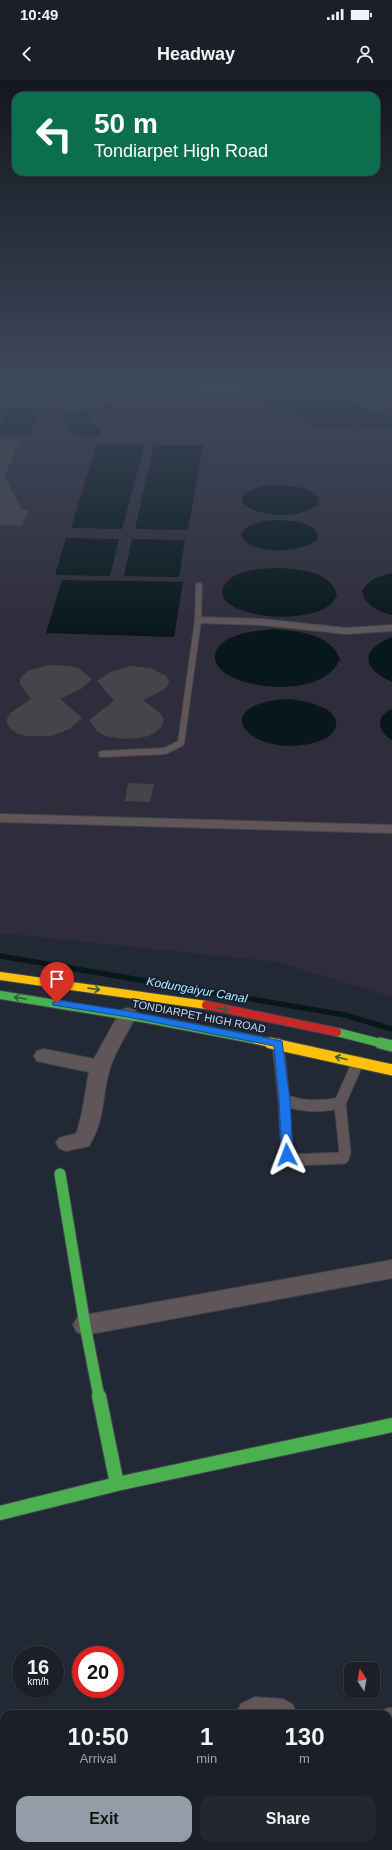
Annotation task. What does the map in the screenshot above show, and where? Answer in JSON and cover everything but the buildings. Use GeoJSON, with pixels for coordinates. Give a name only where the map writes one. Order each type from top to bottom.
{"type":"FeatureCollection","features":[{"type":"Feature","properties":{"kind":"main road","name":"TONDIARPET HIGH ROAD"},"geometry":{"type":"LineString","coordinates":[[0,976],[286,1019],[346,1033],[392,1046]]}},
{"type":"Feature","properties":{"kind":"main road","name":"TONDIARPET HIGH ROAD"},"geometry":{"type":"LineString","coordinates":[[0,995],[128,1014],[278,1044],[392,1070]]}},
{"type":"Feature","properties":{"kind":"main road"},"geometry":{"type":"LineString","coordinates":[[60,1174],[85,1325],[117,1484]]}},
{"type":"Feature","properties":{"kind":"main road"},"geometry":{"type":"LineString","coordinates":[[0,1513],[117,1484],[392,1425]]}},
{"type":"Feature","properties":{"kind":"street"},"geometry":{"type":"LineString","coordinates":[[66,1143],[82,1141],[86,1134],[91,1121],[100,1067],[128,1014]]}},
{"type":"Feature","properties":{"kind":"street"},"geometry":{"type":"LineString","coordinates":[[44,1056],[100,1067]]}},
{"type":"Feature","properties":{"kind":"street"},"geometry":{"type":"LineString","coordinates":[[85,1325],[392,1269]]}},
{"type":"Feature","properties":{"kind":"lane"},"geometry":{"type":"LineString","coordinates":[[102,754],[165,751],[177,747],[181,743],[198,620],[199,586]]}},
{"type":"Feature","properties":{"kind":"lane"},"geometry":{"type":"LineString","coordinates":[[198,620],[262,622],[350,631],[392,628]]}},
{"type":"Feature","properties":{"kind":"lane"},"geometry":{"type":"LineString","coordinates":[[0,818],[392,829]]}},
{"type":"Feature","properties":{"kind":"lane"},"geometry":{"type":"LineString","coordinates":[[278,1044],[284,1100],[287,1155],[294,1160],[343,1158],[345,1152],[340,1104],[358,1062]]}},
{"type":"Feature","properties":{"kind":"lane"},"geometry":{"type":"LineString","coordinates":[[284,1100],[293,1104],[340,1104]]}},
{"type":"Feature","properties":{"kind":"shaded area"},"geometry":{"type":"Polygon","coordinates":[[[0,471],[392,471],[392,997],[277,962],[0,933],[0,471]]]}},
{"type":"Feature","properties":{"kind":"shaded area"},"geometry":{"type":"Polygon","coordinates":[[[89,471],[138,471],[122,529],[71,528],[89,471]]]}},
{"type":"Feature","properties":{"kind":"shaded area"},"geometry":{"type":"Polygon","coordinates":[[[148,471],[198,471],[188,530],[135,529],[148,471]]]}},
{"type":"Feature","properties":{"kind":"shaded area"},"geometry":{"type":"Polygon","coordinates":[[[277,485],[306,489],[316,495],[319,500],[317,505],[300,513],[279,515],[258,512],[249,508],[242,502],[242,497],[249,491],[277,485]]]}},
{"type":"Feature","properties":{"kind":"shaded area"},"geometry":{"type":"Polygon","coordinates":[[[275,520],[295,521],[309,525],[314,528],[318,539],[311,544],[301,547],[289,550],[276,550],[254,546],[245,541],[241,534],[252,525],[275,520]]]}},
{"type":"Feature","properties":{"kind":"shaded area"},"geometry":{"type":"Polygon","coordinates":[[[66,538],[119,539],[110,576],[55,575],[66,538]]]}},
{"type":"Feature","properties":{"kind":"shaded area"},"geometry":{"type":"Polygon","coordinates":[[[132,539],[185,540],[179,577],[124,576],[132,539]]]}},
{"type":"Feature","properties":{"kind":"shaded area"},"geometry":{"type":"Polygon","coordinates":[[[278,568],[295,569],[322,576],[329,581],[337,596],[332,603],[310,614],[279,617],[248,612],[235,607],[224,598],[222,593],[225,585],[236,575],[253,570],[278,568]]]}},
{"type":"Feature","properties":{"kind":"shaded area"},"geometry":{"type":"Polygon","coordinates":[[[392,573],[392,615],[377,610],[369,604],[362,591],[375,579],[392,573]]]}},
{"type":"Feature","properties":{"kind":"shaded area"},"geometry":{"type":"Polygon","coordinates":[[[62,580],[183,582],[174,637],[46,633],[62,580]]]}},
{"type":"Feature","properties":{"kind":"shaded area"},"geometry":{"type":"Polygon","coordinates":[[[273,629],[312,635],[321,639],[335,650],[340,659],[332,671],[320,679],[306,684],[290,687],[257,685],[242,681],[227,675],[218,666],[215,661],[217,650],[229,639],[238,635],[273,629]]]}},
{"type":"Feature","properties":{"kind":"shaded area"},"geometry":{"type":"Polygon","coordinates":[[[392,637],[392,682],[374,671],[368,659],[374,648],[392,637]]]}},
{"type":"Feature","properties":{"kind":"shaded area"},"geometry":{"type":"Polygon","coordinates":[[[288,699],[311,703],[328,710],[336,721],[335,729],[331,735],[309,744],[287,746],[268,743],[253,736],[244,728],[242,719],[248,710],[263,703],[288,699]]]}},
{"type":"Feature","properties":{"kind":"shaded area"},"geometry":{"type":"Polygon","coordinates":[[[392,709],[392,740],[383,733],[380,724],[383,716],[392,709]]]}},
{"type":"Feature","properties":{"kind":"waterway","name":"Kodungaiyur Canal"},"geometry":{"type":"LineString","coordinates":[[0,956],[345,1015],[392,1029]]}},
{"type":"Feature","properties":{"kind":"traffic: fast"},"geometry":{"type":"LineString","coordinates":[[0,995],[148,1019],[257,1040]]}},
{"type":"Feature","properties":{"kind":"traffic: fast"},"geometry":{"type":"LineString","coordinates":[[337,1032],[392,1046]]}},
{"type":"Feature","properties":{"kind":"traffic: fast"},"geometry":{"type":"LineString","coordinates":[[60,1174],[85,1325],[117,1484]]}},
{"type":"Feature","properties":{"kind":"traffic: fast"},"geometry":{"type":"LineString","coordinates":[[0,1513],[117,1484],[392,1425]]}},
{"type":"Feature","properties":{"kind":"traffic: slow"},"geometry":{"type":"LineString","coordinates":[[0,976],[206,1005]]}},
{"type":"Feature","properties":{"kind":"traffic: slow"},"geometry":{"type":"LineString","coordinates":[[257,1040],[392,1070]]}},
{"type":"Feature","properties":{"kind":"traffic: jam"},"geometry":{"type":"LineString","coordinates":[[206,1005],[337,1032]]}},
{"type":"Feature","properties":{"kind":"route"},"geometry":{"type":"LineString","coordinates":[[57,1003],[128,1014],[278,1044],[284,1100],[287,1155]]}}]}
